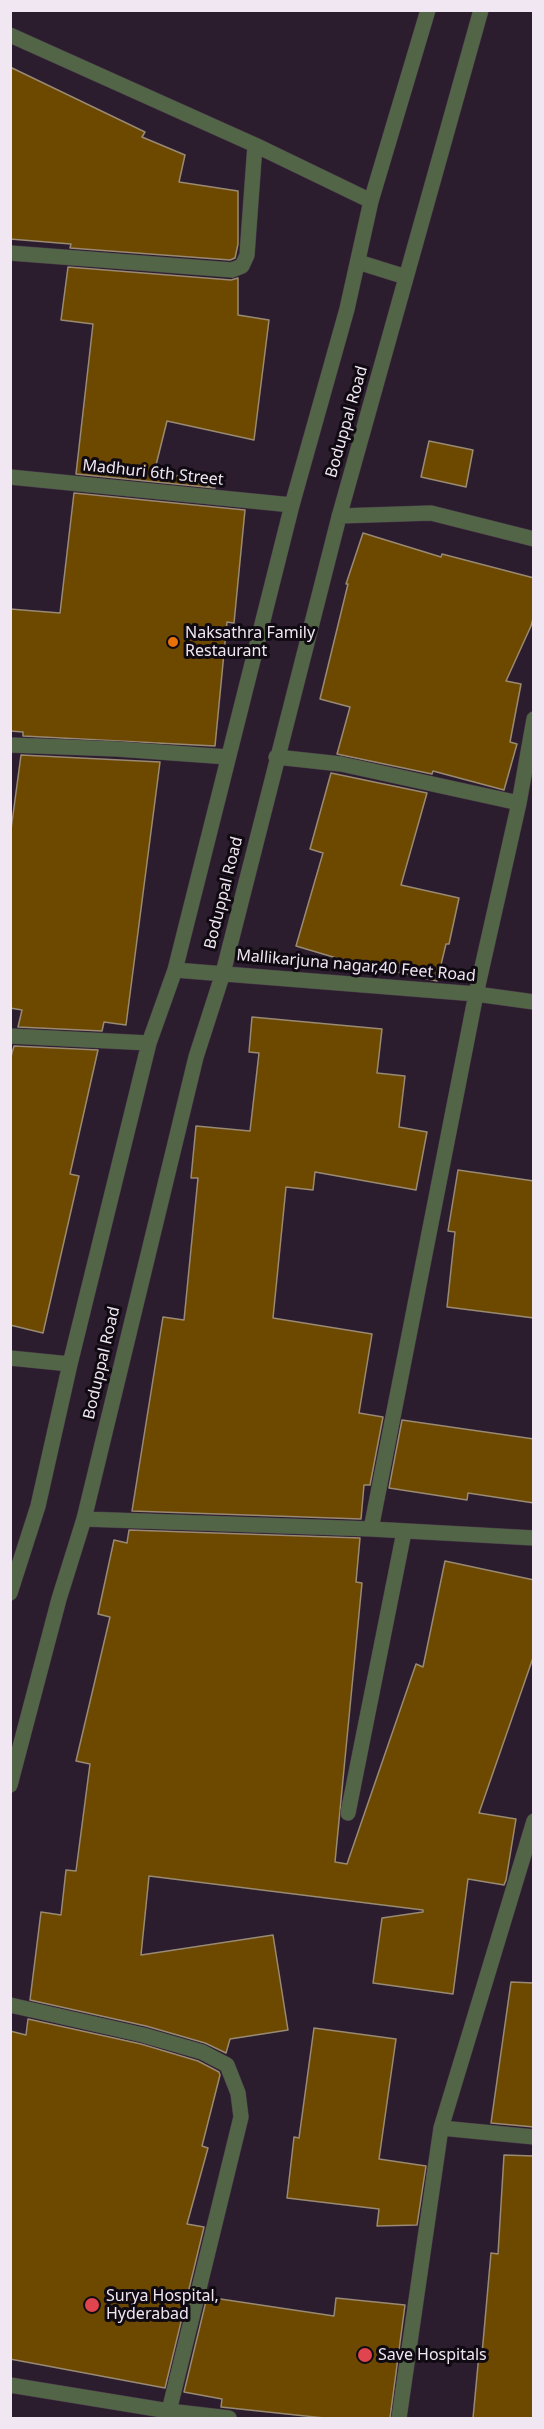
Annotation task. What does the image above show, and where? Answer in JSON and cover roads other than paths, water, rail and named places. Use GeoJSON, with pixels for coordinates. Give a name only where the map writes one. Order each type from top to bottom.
{"type":"FeatureCollection","features":[{"type":"Feature","properties":{"kind":"street","name":"Boduppal Road"},"geometry":{"type":"LineString","coordinates":[[11,1588],[38,1506],[70,1364],[149,1042],[175,970],[292,505],[347,309],[371,201],[428,10]]}},
{"type":"Feature","properties":{"kind":"street","name":"Boduppal Road"},"geometry":{"type":"LineString","coordinates":[[10,1785],[59,1599],[84,1519],[117,1375],[196,1057],[223,974],[276,757],[339,516],[481,10]]}},
{"type":"Feature","properties":{"kind":"street"},"geometry":{"type":"LineString","coordinates":[[10,35],[255,145],[371,201]]}},
{"type":"Feature","properties":{"kind":"street"},"geometry":{"type":"LineString","coordinates":[[10,253],[232,270],[242,266],[248,255],[255,145]]}},
{"type":"Feature","properties":{"kind":"street"},"geometry":{"type":"LineString","coordinates":[[358,262],[406,277]]}},
{"type":"Feature","properties":{"kind":"street","name":"Madhuri 6th Street"},"geometry":{"type":"LineString","coordinates":[[10,477],[292,505]]}},
{"type":"Feature","properties":{"kind":"street"},"geometry":{"type":"LineString","coordinates":[[339,516],[431,513],[534,539]]}},
{"type":"Feature","properties":{"kind":"street"},"geometry":{"type":"LineString","coordinates":[[371,1529],[477,994],[519,803],[534,719]]}},
{"type":"Feature","properties":{"kind":"street"},"geometry":{"type":"LineString","coordinates":[[10,745],[117,749],[228,757]]}},
{"type":"Feature","properties":{"kind":"street"},"geometry":{"type":"LineString","coordinates":[[276,757],[341,764],[519,803]]}},
{"type":"Feature","properties":{"kind":"street","name":"Mallikarjuna nagar,40 Feet Road"},"geometry":{"type":"LineString","coordinates":[[175,970],[477,994],[534,1002]]}},
{"type":"Feature","properties":{"kind":"street"},"geometry":{"type":"LineString","coordinates":[[10,1036],[149,1042]]}},
{"type":"Feature","properties":{"kind":"street"},"geometry":{"type":"LineString","coordinates":[[10,1358],[70,1364]]}},
{"type":"Feature","properties":{"kind":"street"},"geometry":{"type":"LineString","coordinates":[[84,1519],[371,1529],[534,1538]]}},
{"type":"Feature","properties":{"kind":"street"},"geometry":{"type":"LineString","coordinates":[[348,1813],[404,1532]]}},
{"type":"Feature","properties":{"kind":"street"},"geometry":{"type":"LineString","coordinates":[[399,2418],[441,2128],[527,1861],[534,1821]]}},
{"type":"Feature","properties":{"kind":"street"},"geometry":{"type":"LineString","coordinates":[[10,2005],[143,2035],[202,2052],[226,2066],[238,2093],[241,2117],[169,2411]]}},
{"type":"Feature","properties":{"kind":"street"},"geometry":{"type":"LineString","coordinates":[[441,2128],[534,2137]]}},
{"type":"Feature","properties":{"kind":"street"},"geometry":{"type":"LineString","coordinates":[[10,2385],[169,2411],[229,2418]]}},
{"type":"Feature","properties":{"kind":"place","name":"Naksathra Family Restaurant"},"geometry":{"type":"Point","coordinates":[173,642]}},
{"type":"Feature","properties":{"kind":"place","name":"Surya Hospital, Hyderabad"},"geometry":{"type":"Point","coordinates":[92,2305]}},
{"type":"Feature","properties":{"kind":"place","name":"Save Hospitals"},"geometry":{"type":"Point","coordinates":[365,2355]}}]}
